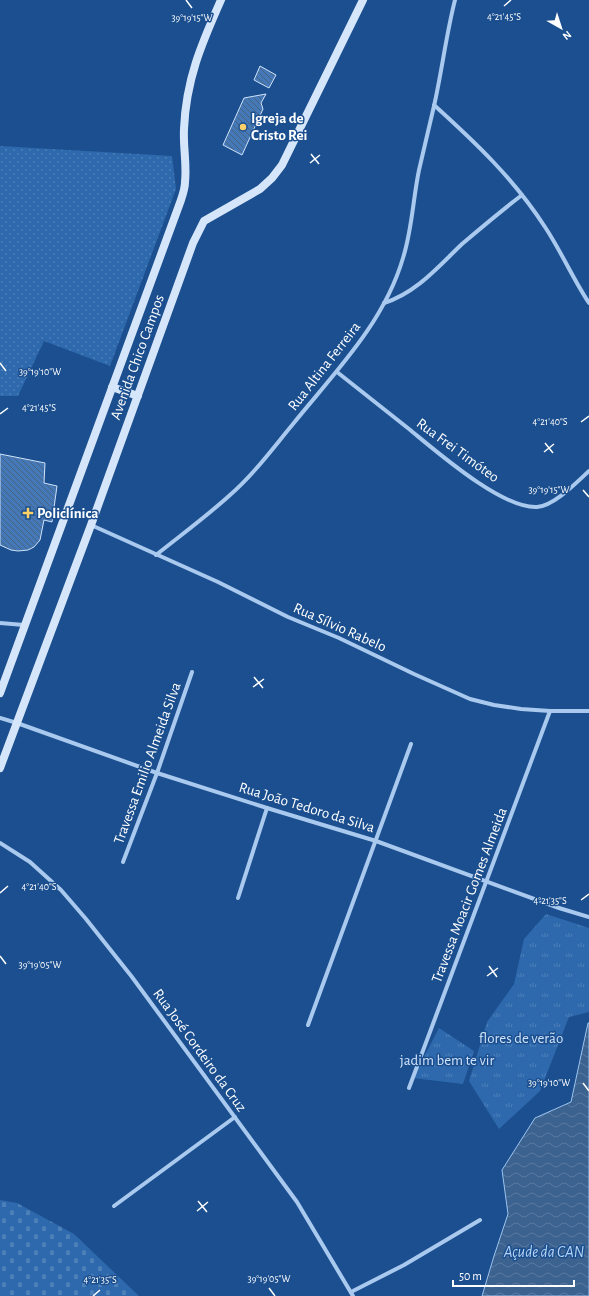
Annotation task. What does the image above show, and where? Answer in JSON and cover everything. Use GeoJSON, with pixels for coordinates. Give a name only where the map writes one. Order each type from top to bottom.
{"type":"FeatureCollection","features":[{"type":"Feature","properties":{"kind":"street","name":"Avenida Chico Campos"},"geometry":{"type":"LineString","coordinates":[[0,693],[181,200],[185,183],[184,131],[187,95],[196,58],[221,0]]}},
{"type":"Feature","properties":{"kind":"street","name":"Avenida Chico Campos"},"geometry":{"type":"LineString","coordinates":[[0,768],[91,525],[193,243],[200,228],[204,221],[260,189],[272,178],[282,165],[363,0]]}},
{"type":"Feature","properties":{"kind":"street","name":"Rua Altina Ferreira"},"geometry":{"type":"LineString","coordinates":[[156,554],[205,517],[232,494],[270,452],[337,372],[365,336],[384,303],[404,257],[419,171],[455,0]]}},
{"type":"Feature","properties":{"kind":"street"},"geometry":{"type":"LineString","coordinates":[[434,105],[496,163],[522,194],[545,227],[589,303]]}},
{"type":"Feature","properties":{"kind":"street"},"geometry":{"type":"LineString","coordinates":[[384,303],[401,297],[418,286],[486,223],[522,194]]}},
{"type":"Feature","properties":{"kind":"street","name":"Rua Frei Timóteo"},"geometry":{"type":"LineString","coordinates":[[337,372],[462,471],[503,497],[522,505],[538,507],[552,502],[589,471]]}},
{"type":"Feature","properties":{"kind":"street"},"geometry":{"type":"LineString","coordinates":[[112,387],[138,396]]}},
{"type":"Feature","properties":{"kind":"street","name":"Rua Sílvio Rabelo"},"geometry":{"type":"LineString","coordinates":[[91,525],[218,582],[288,617],[339,638],[470,699],[494,705],[521,709],[589,711]]}},
{"type":"Feature","properties":{"kind":"street"},"geometry":{"type":"LineString","coordinates":[[0,623],[25,625]]}},
{"type":"Feature","properties":{"kind":"street","name":"Travessa Emilio Almeida Silva"},"geometry":{"type":"LineString","coordinates":[[123,862],[157,773],[192,672]]}},
{"type":"Feature","properties":{"kind":"street","name":"Travessa Moacir Gomes Almeida"},"geometry":{"type":"LineString","coordinates":[[409,1088],[550,711]]}},
{"type":"Feature","properties":{"kind":"street","name":"Rua João Tedoro da Silva"},"geometry":{"type":"LineString","coordinates":[[0,718],[157,773],[376,841],[589,917]]}},
{"type":"Feature","properties":{"kind":"street"},"geometry":{"type":"LineString","coordinates":[[308,1025],[411,744]]}},
{"type":"Feature","properties":{"kind":"street"},"geometry":{"type":"LineString","coordinates":[[238,898],[267,808]]}},
{"type":"Feature","properties":{"kind":"street","name":"Rua José Cordeiro da Cruz"},"geometry":{"type":"LineString","coordinates":[[0,843],[30,862],[61,890],[132,977],[297,1202],[352,1294]]}},
{"type":"Feature","properties":{"kind":"street"},"geometry":{"type":"LineString","coordinates":[[114,1206],[235,1117]]}},
{"type":"Feature","properties":{"kind":"street"},"geometry":{"type":"LineString","coordinates":[[352,1294],[480,1220]]}},
{"type":"Feature","properties":{"kind":"green space"},"geometry":{"type":"Polygon","coordinates":[[[0,146],[172,156],[176,189],[110,366],[44,341],[18,396],[0,396],[0,146]]]}},
{"type":"Feature","properties":{"kind":"green space","name":"flores de verão"},"geometry":{"type":"Polygon","coordinates":[[[546,914],[589,928],[589,1012],[569,1017],[540,1091],[499,1129],[469,1081],[487,1022],[514,984],[524,939],[546,914]]]}},
{"type":"Feature","properties":{"kind":"green space","name":"jadim bem te vir"},"geometry":{"type":"Polygon","coordinates":[[[439,1028],[474,1051],[463,1084],[413,1078],[439,1028]]]}},
{"type":"Feature","properties":{"kind":"green space"},"geometry":{"type":"Polygon","coordinates":[[[0,1200],[17,1203],[74,1234],[139,1296],[0,1296],[0,1200]]]}},
{"type":"Feature","properties":{"kind":"water","name":"Açude da CAN"},"geometry":{"type":"Polygon","coordinates":[[[588,1023],[589,1296],[482,1296],[508,1214],[502,1170],[535,1118],[571,1102],[588,1023]]]}},
{"type":"Feature","properties":{"kind":"building"},"geometry":{"type":"Polygon","coordinates":[[[260,66],[276,75],[269,88],[254,80],[260,66]]]}},
{"type":"Feature","properties":{"kind":"building","name":"Igreja de Cristo Rei"},"geometry":{"type":"Polygon","coordinates":[[[266,94],[261,103],[263,109],[242,155],[223,145],[244,98],[266,94]]]}},
{"type":"Feature","properties":{"kind":"building"},"geometry":{"type":"Polygon","coordinates":[[[0,454],[45,463],[44,483],[57,486],[52,522],[44,520],[40,540],[34,547],[28,550],[11,550],[0,545],[0,454]]]}},
{"type":"Feature","properties":{"kind":"place","name":"Igreja de Cristo Rei"},"geometry":{"type":"Point","coordinates":[243,127]}},
{"type":"Feature","properties":{"kind":"place","name":"Policlínica"},"geometry":{"type":"Point","coordinates":[28,513]}}]}
